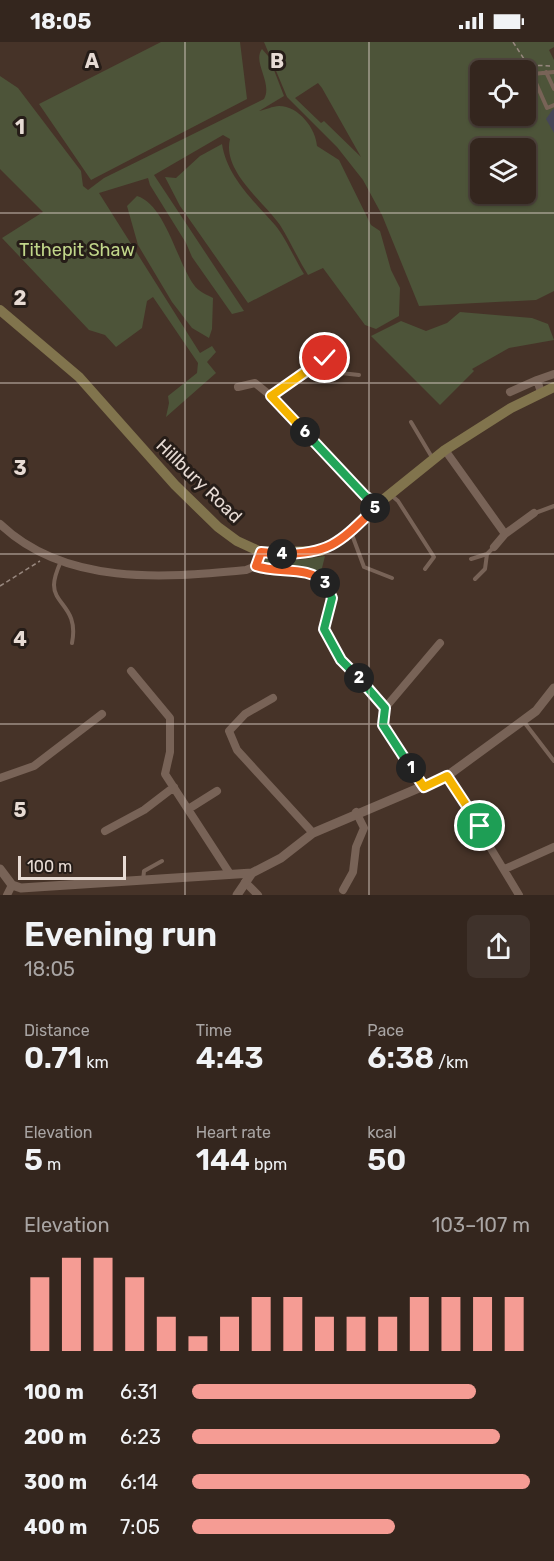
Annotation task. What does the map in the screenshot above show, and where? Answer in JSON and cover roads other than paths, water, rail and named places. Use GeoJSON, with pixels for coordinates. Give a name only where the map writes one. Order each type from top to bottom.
{"type":"FeatureCollection","features":[{"type":"Feature","properties":{"kind":"main road","name":"Hillbury Road"},"geometry":{"type":"LineString","coordinates":[[0,309],[79,377],[175,485],[218,527],[237,541],[261,552],[321,551],[350,531],[378,504],[445,450],[541,392],[554,387]]}},
{"type":"Feature","properties":{"kind":"street"},"geometry":{"type":"LineString","coordinates":[[271,396],[325,358]]}},
{"type":"Feature","properties":{"kind":"street"},"geometry":{"type":"LineString","coordinates":[[510,392],[554,374]]}},
{"type":"Feature","properties":{"kind":"street"},"geometry":{"type":"LineString","coordinates":[[537,381],[541,392]]}},
{"type":"Feature","properties":{"kind":"street"},"geometry":{"type":"LineString","coordinates":[[238,387],[255,384],[271,396],[365,496],[378,504]]}},
{"type":"Feature","properties":{"kind":"street"},"geometry":{"type":"LineString","coordinates":[[445,450],[505,534]]}},
{"type":"Feature","properties":{"kind":"street"},"geometry":{"type":"LineString","coordinates":[[494,547],[505,534],[534,513]]}},
{"type":"Feature","properties":{"kind":"street"},"geometry":{"type":"LineString","coordinates":[[0,524],[12,536],[49,557],[107,572],[176,577],[246,570],[256,566],[267,570],[319,576],[327,586],[332,598],[324,629],[329,641],[341,660],[385,708],[440,644]]}},
{"type":"Feature","properties":{"kind":"street"},"geometry":{"type":"LineString","coordinates":[[256,566],[261,552]]}},
{"type":"Feature","properties":{"kind":"street"},"geometry":{"type":"LineString","coordinates":[[131,670],[170,718],[170,752],[165,774],[190,808],[231,874]]}},
{"type":"Feature","properties":{"kind":"street"},"geometry":{"type":"LineString","coordinates":[[0,869],[12,885],[21,888],[252,873],[282,858],[313,833],[447,776],[524,721],[536,711],[554,688]]}},
{"type":"Feature","properties":{"kind":"street"},"geometry":{"type":"LineString","coordinates":[[273,698],[245,714],[229,731],[237,750],[313,833]]}},
{"type":"Feature","properties":{"kind":"street"},"geometry":{"type":"LineString","coordinates":[[0,778],[34,766],[102,714]]}},
{"type":"Feature","properties":{"kind":"street"},"geometry":{"type":"LineString","coordinates":[[447,776],[519,895]]}},
{"type":"Feature","properties":{"kind":"street"},"geometry":{"type":"LineString","coordinates":[[105,831],[144,810],[174,787]]}},
{"type":"Feature","properties":{"kind":"street"},"geometry":{"type":"LineString","coordinates":[[190,808],[217,791]]}},
{"type":"Feature","properties":{"kind":"street"},"geometry":{"type":"LineString","coordinates":[[343,890],[353,872],[356,847],[364,828],[356,813]]}},
{"type":"Feature","properties":{"kind":"street"},"geometry":{"type":"LineString","coordinates":[[505,869],[554,847]]}},
{"type":"Feature","properties":{"kind":"street"},"geometry":{"type":"LineString","coordinates":[[237,895],[252,873]]}},
{"type":"Feature","properties":{"kind":"street"},"geometry":{"type":"LineString","coordinates":[[245,882],[258,895]]}},
{"type":"Feature","properties":{"kind":"street"},"geometry":{"type":"LineString","coordinates":[[7,895],[12,885]]}},
{"type":"Feature","properties":{"kind":"lane"},"geometry":{"type":"LineString","coordinates":[[546,72],[554,89]]}},
{"type":"Feature","properties":{"kind":"lane"},"geometry":{"type":"LineString","coordinates":[[554,72],[532,74],[547,108],[554,105]]}},
{"type":"Feature","properties":{"kind":"lane"},"geometry":{"type":"LineString","coordinates":[[325,358],[341,373],[359,375]]}},
{"type":"Feature","properties":{"kind":"lane"},"geometry":{"type":"LineString","coordinates":[[411,422],[433,460]]}},
{"type":"Feature","properties":{"kind":"lane"},"geometry":{"type":"LineString","coordinates":[[391,494],[398,501],[434,557],[425,569]]}},
{"type":"Feature","properties":{"kind":"lane"},"geometry":{"type":"LineString","coordinates":[[534,513],[554,506]]}},
{"type":"Feature","properties":{"kind":"lane"},"geometry":{"type":"LineString","coordinates":[[350,531],[364,567],[392,578]]}},
{"type":"Feature","properties":{"kind":"lane"},"geometry":{"type":"LineString","coordinates":[[471,559],[487,554],[494,547]]}},
{"type":"Feature","properties":{"kind":"lane"},"geometry":{"type":"LineString","coordinates":[[476,579],[486,566],[487,554]]}},
{"type":"Feature","properties":{"kind":"lane"},"geometry":{"type":"LineString","coordinates":[[61,560],[54,589],[73,621],[72,643]]}},
{"type":"Feature","properties":{"kind":"lane"},"geometry":{"type":"LineString","coordinates":[[524,721],[554,761]]}},
{"type":"Feature","properties":{"kind":"lane"},"geometry":{"type":"LineString","coordinates":[[143,881],[144,871],[162,861]]}},
{"type":"Feature","properties":{"kind":"park label","name":"Tithepit Shaw"},"geometry":{"type":"Point","coordinates":[77,250]}}]}
